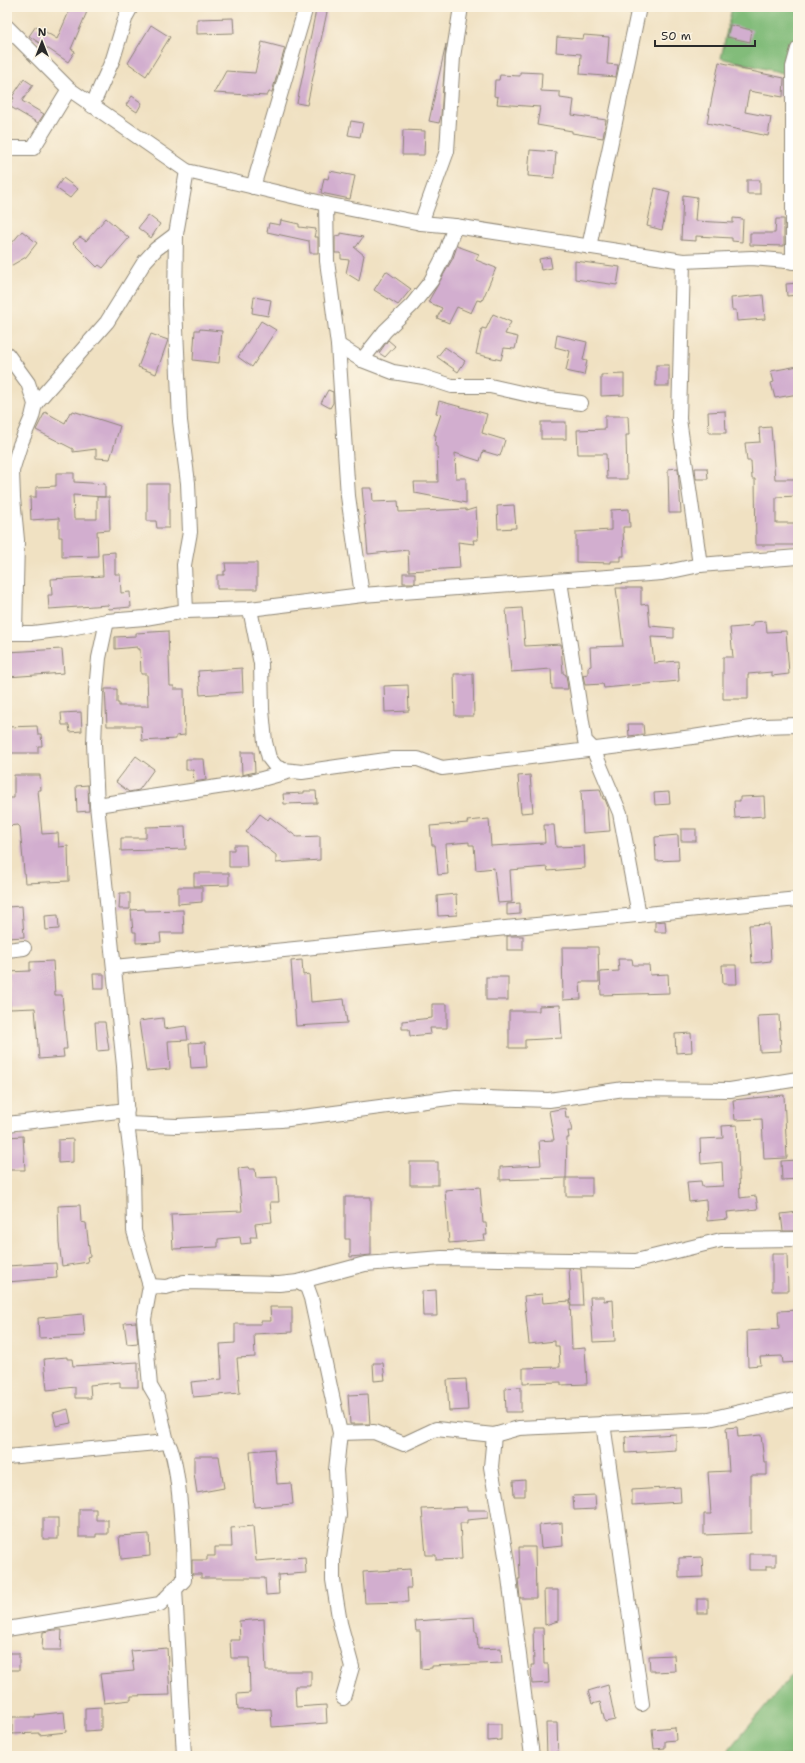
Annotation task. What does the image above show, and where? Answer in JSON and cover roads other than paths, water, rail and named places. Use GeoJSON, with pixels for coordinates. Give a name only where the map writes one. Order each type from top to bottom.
{"type":"FeatureCollection","features":[{"type":"Feature","properties":{"kind":"street"},"geometry":{"type":"LineString","coordinates":[[92,106],[113,59],[126,16],[131,7]]}},
{"type":"Feature","properties":{"kind":"street"},"geometry":{"type":"LineString","coordinates":[[253,187],[306,7]]}},
{"type":"Feature","properties":{"kind":"street"},"geometry":{"type":"LineString","coordinates":[[421,223],[447,151],[453,57],[461,7]]}},
{"type":"Feature","properties":{"kind":"street"},"geometry":{"type":"LineString","coordinates":[[589,247],[639,7]]}},
{"type":"Feature","properties":{"kind":"street"},"geometry":{"type":"LineString","coordinates":[[7,27],[69,89],[187,171],[326,204],[421,223],[455,226],[683,261],[752,258],[795,262],[793,67],[798,49]]}},
{"type":"Feature","properties":{"kind":"street"},"geometry":{"type":"LineString","coordinates":[[7,148],[33,148],[69,89]]}},
{"type":"Feature","properties":{"kind":"street"},"geometry":{"type":"LineString","coordinates":[[186,610],[184,565],[190,532],[188,483],[180,421],[175,305],[176,234],[187,171]]}},
{"type":"Feature","properties":{"kind":"street"},"geometry":{"type":"LineString","coordinates":[[326,204],[327,261],[338,345],[348,496],[362,595]]}},
{"type":"Feature","properties":{"kind":"street"},"geometry":{"type":"LineString","coordinates":[[362,360],[385,331],[412,305],[431,281],[445,254],[455,226]]}},
{"type":"Feature","properties":{"kind":"street"},"geometry":{"type":"LineString","coordinates":[[176,234],[156,249],[145,260],[107,322],[35,404],[32,417],[20,445],[12,471],[17,540],[11,632],[33,633],[65,629],[107,621],[145,618],[186,610],[250,609],[362,595],[662,573],[700,565],[798,557]]}},
{"type":"Feature","properties":{"kind":"street"},"geometry":{"type":"LineString","coordinates":[[683,261],[679,419],[700,565]]}},
{"type":"Feature","properties":{"kind":"street"},"geometry":{"type":"LineString","coordinates":[[338,345],[362,360],[393,372],[424,377],[452,386],[490,386],[543,398],[581,403]]}},
{"type":"Feature","properties":{"kind":"street"},"geometry":{"type":"LineString","coordinates":[[7,354],[28,383],[35,404]]}},
{"type":"Feature","properties":{"kind":"street"},"geometry":{"type":"LineString","coordinates":[[560,581],[585,741],[593,749],[620,813],[639,915]]}},
{"type":"Feature","properties":{"kind":"street"},"geometry":{"type":"LineString","coordinates":[[250,609],[261,664],[262,710],[265,742],[269,758],[276,767],[292,771],[302,772],[393,759],[418,759],[442,768],[763,726],[798,725]]}},
{"type":"Feature","properties":{"kind":"street"},"geometry":{"type":"LineString","coordinates":[[7,1629],[160,1604],[184,1580],[176,1469],[171,1446],[167,1442],[157,1398],[150,1386],[144,1318],[150,1286],[134,1230],[133,1170],[127,1124],[114,967],[97,805],[94,744],[96,691],[99,658],[107,621]]}},
{"type":"Feature","properties":{"kind":"street"},"geometry":{"type":"LineString","coordinates":[[97,805],[251,782],[292,771]]}},
{"type":"Feature","properties":{"kind":"street"},"geometry":{"type":"LineString","coordinates":[[114,967],[798,899]]}},
{"type":"Feature","properties":{"kind":"street"},"geometry":{"type":"LineString","coordinates":[[7,950],[24,948]]}},
{"type":"Feature","properties":{"kind":"street"},"geometry":{"type":"LineString","coordinates":[[127,1124],[177,1126],[281,1120],[456,1097],[549,1100],[624,1089],[730,1090],[798,1079]]}},
{"type":"Feature","properties":{"kind":"street"},"geometry":{"type":"LineString","coordinates":[[7,1124],[127,1110]]}},
{"type":"Feature","properties":{"kind":"street"},"geometry":{"type":"LineString","coordinates":[[150,1286],[166,1287],[184,1282],[279,1284],[298,1282],[365,1264],[442,1258],[636,1261],[721,1240],[798,1239]]}},
{"type":"Feature","properties":{"kind":"street"},"geometry":{"type":"LineString","coordinates":[[298,1282],[306,1287],[311,1298],[340,1433],[336,1470],[340,1515],[334,1557],[333,1580],[340,1623],[352,1667],[342,1698]]}},
{"type":"Feature","properties":{"kind":"street"},"geometry":{"type":"LineString","coordinates":[[340,1433],[374,1432],[404,1444],[436,1429],[494,1435],[519,1428],[709,1419],[798,1399]]}},
{"type":"Feature","properties":{"kind":"street"},"geometry":{"type":"LineString","coordinates":[[604,1423],[642,1704]]}},
{"type":"Feature","properties":{"kind":"street"},"geometry":{"type":"LineString","coordinates":[[494,1435],[491,1467],[507,1562],[532,1756]]}},
{"type":"Feature","properties":{"kind":"street"},"geometry":{"type":"LineString","coordinates":[[7,1457],[167,1442]]}},
{"type":"Feature","properties":{"kind":"street"},"geometry":{"type":"LineString","coordinates":[[175,1588],[184,1756]]}}]}
